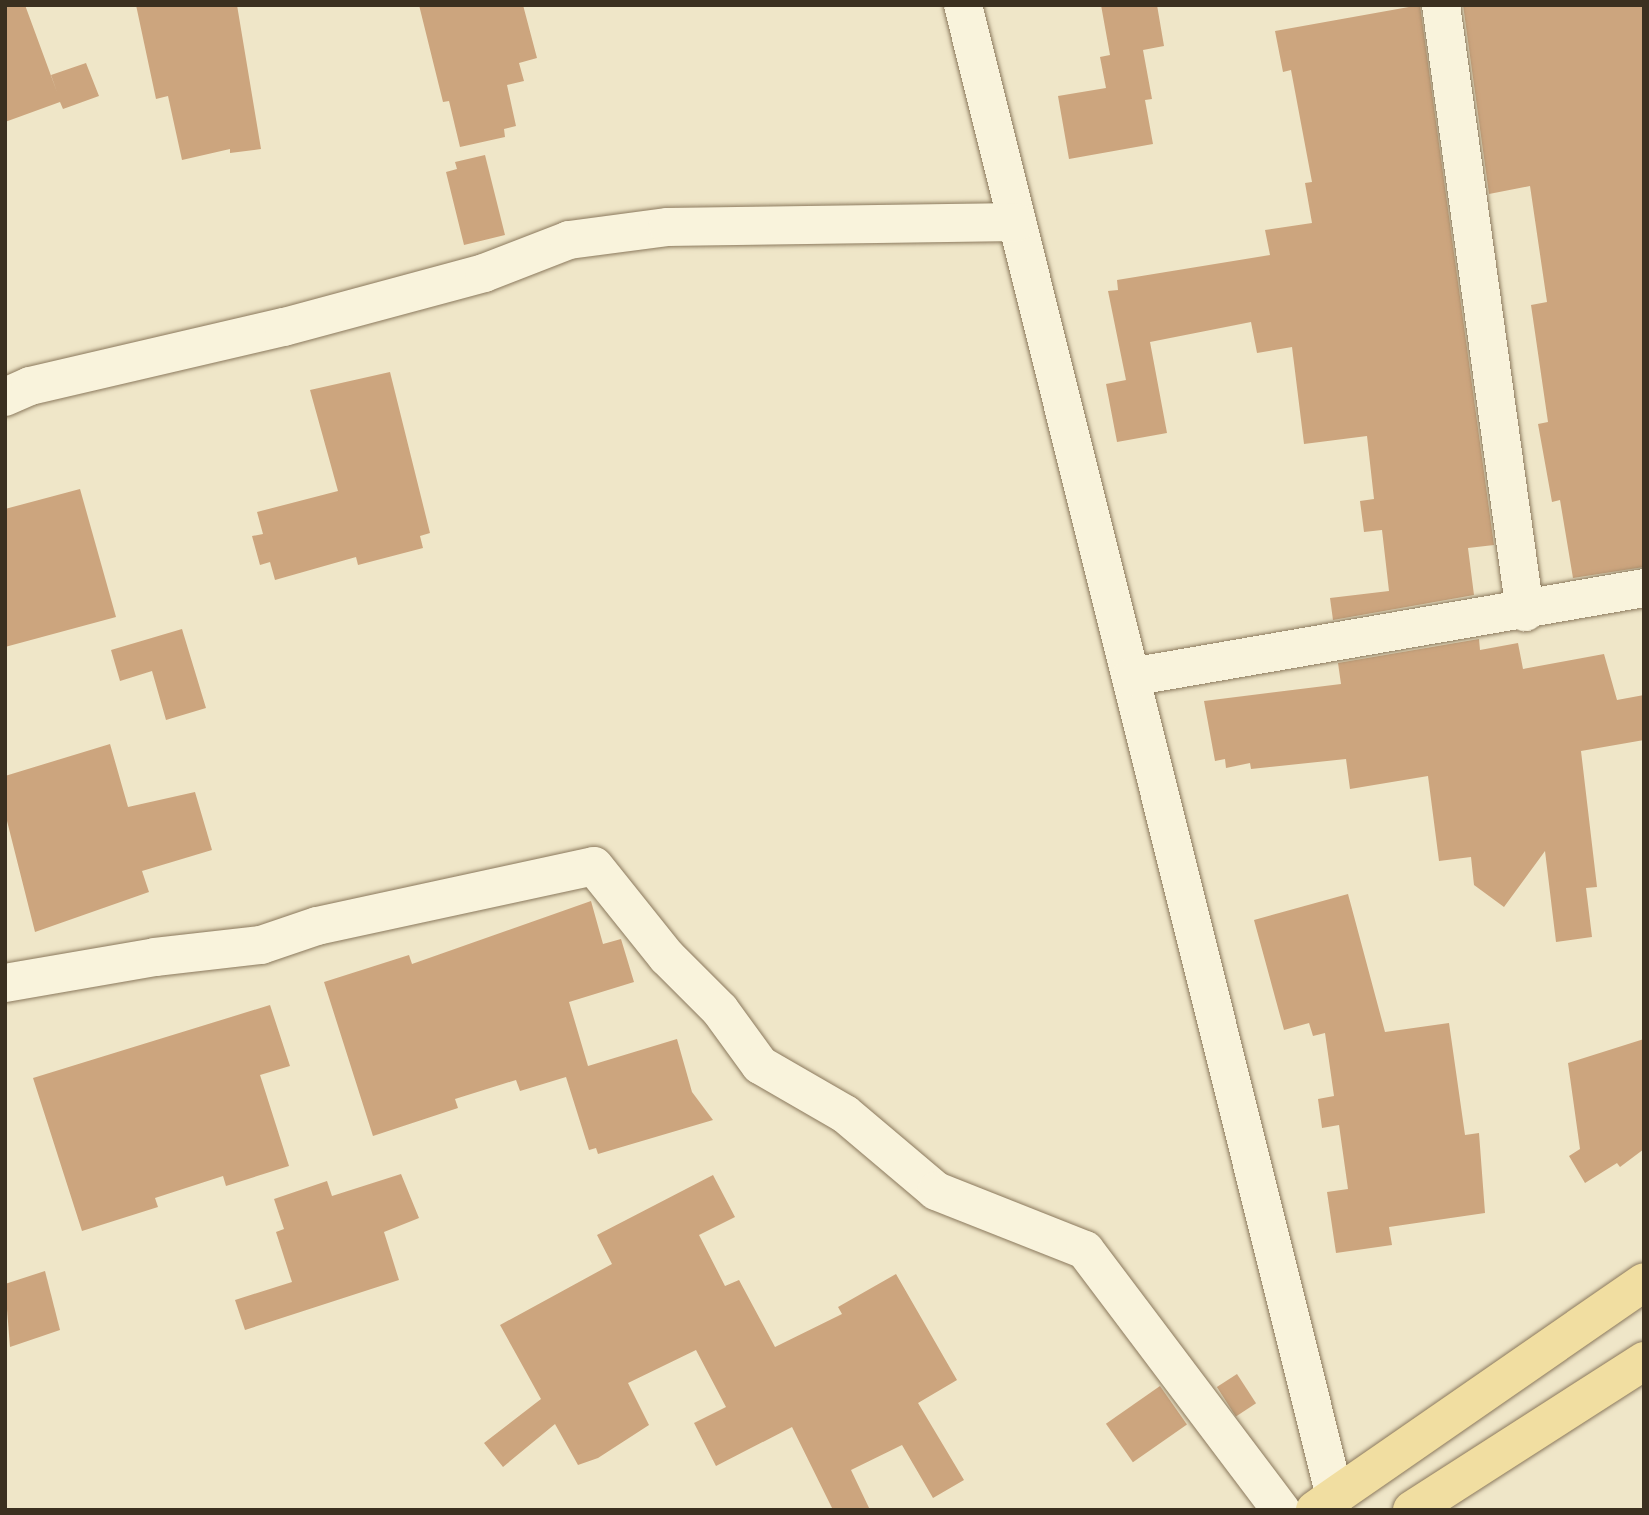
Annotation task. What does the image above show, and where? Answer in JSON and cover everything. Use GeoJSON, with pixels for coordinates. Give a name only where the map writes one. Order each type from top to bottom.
{"type":"FeatureCollection","features":[{"type":"Feature","properties":{"kind":"main road"},"geometry":{"type":"LineString","coordinates":[[1325,1503],[1644,1282]]}},
{"type":"Feature","properties":{"kind":"main road"},"geometry":{"type":"LineString","coordinates":[[1412,1510],[1644,1361]]}},
{"type":"Feature","properties":{"kind":"street"},"geometry":{"type":"LineString","coordinates":[[963,5],[1131,677],[1325,1503]]}},
{"type":"Feature","properties":{"kind":"street"},"geometry":{"type":"LineString","coordinates":[[1441,5],[1525,612]]}},
{"type":"Feature","properties":{"kind":"street"},"geometry":{"type":"LineString","coordinates":[[5,397],[30,386],[284,327],[484,273],[569,240],[668,228],[1017,222]]}},
{"type":"Feature","properties":{"kind":"street"},"geometry":{"type":"LineString","coordinates":[[1131,677],[1525,612],[1644,588]]}},
{"type":"Feature","properties":{"kind":"street"},"geometry":{"type":"LineString","coordinates":[[5,984],[155,957],[261,946],[317,926],[593,866],[667,957],[720,1010],[760,1065],[845,1114],[936,1191],[1085,1250],[1281,1510]]}},
{"type":"Feature","properties":{"kind":"building"},"geometry":{"type":"Polygon","coordinates":[[[5,5],[25,5],[57,92],[51,75],[86,63],[99,96],[63,109],[60,102],[5,122],[5,5]]]}},
{"type":"Feature","properties":{"kind":"building"},"geometry":{"type":"Polygon","coordinates":[[[136,5],[237,5],[261,149],[230,153],[230,149],[182,160],[168,96],[156,99],[136,5]]]}},
{"type":"Feature","properties":{"kind":"building"},"geometry":{"type":"Polygon","coordinates":[[[419,5],[523,5],[537,58],[519,63],[524,81],[507,85],[516,126],[504,129],[505,137],[460,147],[449,101],[443,102],[419,5]]]}},
{"type":"Feature","properties":{"kind":"building"},"geometry":{"type":"Polygon","coordinates":[[[1101,5],[1157,5],[1164,46],[1143,50],[1152,99],[1145,100],[1153,144],[1069,159],[1058,96],[1106,88],[1100,57],[1110,55],[1101,5]]]}},
{"type":"Feature","properties":{"kind":"building"},"geometry":{"type":"Polygon","coordinates":[[[1420,5],[1494,545],[1468,548],[1474,595],[1333,620],[1330,598],[1389,591],[1382,530],[1364,532],[1360,501],[1374,499],[1367,436],[1304,444],[1292,347],[1257,353],[1251,322],[1150,342],[1167,433],[1117,442],[1106,384],[1126,380],[1108,291],[1118,290],[1117,280],[1270,255],[1265,230],[1312,223],[1305,183],[1312,182],[1291,70],[1283,72],[1275,31],[1420,5]]]}},
{"type":"Feature","properties":{"kind":"building"},"geometry":{"type":"Polygon","coordinates":[[[1463,5],[1644,5],[1644,567],[1573,578],[1560,500],[1552,502],[1538,424],[1548,422],[1531,305],[1547,302],[1530,186],[1489,194],[1463,5]]]}},
{"type":"Feature","properties":{"kind":"building"},"geometry":{"type":"Polygon","coordinates":[[[485,155],[505,235],[464,245],[446,172],[457,169],[455,162],[485,155]]]}},
{"type":"Feature","properties":{"kind":"building"},"geometry":{"type":"Polygon","coordinates":[[[390,372],[430,533],[420,536],[423,548],[358,565],[356,557],[275,580],[270,562],[260,565],[252,536],[263,534],[257,512],[338,491],[310,390],[390,372]]]}},
{"type":"Feature","properties":{"kind":"building"},"geometry":{"type":"Polygon","coordinates":[[[80,489],[116,617],[5,647],[5,509],[80,489]]]}},
{"type":"Feature","properties":{"kind":"building"},"geometry":{"type":"Polygon","coordinates":[[[182,629],[206,708],[166,720],[152,671],[120,681],[111,650],[182,629]]]}},
{"type":"Feature","properties":{"kind":"building"},"geometry":{"type":"Polygon","coordinates":[[[1479,639],[1480,650],[1518,643],[1523,669],[1604,654],[1617,700],[1644,695],[1644,740],[1581,751],[1597,887],[1586,888],[1592,937],[1556,942],[1545,851],[1504,907],[1474,885],[1471,857],[1439,861],[1428,776],[1350,789],[1346,759],[1251,769],[1250,763],[1226,768],[1225,759],[1215,761],[1204,701],[1341,684],[1338,663],[1479,639]]]}},
{"type":"Feature","properties":{"kind":"building"},"geometry":{"type":"Polygon","coordinates":[[[110,744],[128,807],[195,792],[212,850],[142,871],[149,892],[35,932],[5,813],[5,776],[110,744]]]}},
{"type":"Feature","properties":{"kind":"building"},"geometry":{"type":"Polygon","coordinates":[[[1348,894],[1385,1032],[1449,1023],[1465,1135],[1479,1133],[1485,1213],[1389,1227],[1392,1245],[1336,1253],[1327,1192],[1348,1189],[1339,1125],[1322,1128],[1318,1099],[1334,1096],[1325,1033],[1313,1036],[1309,1023],[1284,1030],[1254,920],[1348,894]]]}},
{"type":"Feature","properties":{"kind":"building"},"geometry":{"type":"Polygon","coordinates":[[[591,901],[603,944],[621,939],[634,982],[569,1002],[588,1066],[677,1039],[692,1092],[713,1120],[598,1154],[596,1148],[589,1150],[566,1077],[520,1091],[516,1080],[455,1099],[458,1108],[373,1136],[324,982],[409,955],[412,964],[591,901]]]}},
{"type":"Feature","properties":{"kind":"building"},"geometry":{"type":"Polygon","coordinates":[[[270,1005],[290,1066],[260,1075],[289,1166],[226,1186],[223,1176],[155,1198],[158,1207],[82,1231],[33,1078],[270,1005]]]}},
{"type":"Feature","properties":{"kind":"building"},"geometry":{"type":"Polygon","coordinates":[[[1644,1039],[1644,1149],[1620,1167],[1617,1163],[1585,1183],[1569,1156],[1580,1149],[1568,1063],[1644,1039]]]}},
{"type":"Feature","properties":{"kind":"building"},"geometry":{"type":"Polygon","coordinates":[[[401,1174],[419,1218],[384,1232],[399,1280],[245,1330],[235,1300],[292,1282],[276,1232],[284,1229],[274,1199],[327,1181],[332,1196],[401,1174]]]}},
{"type":"Feature","properties":{"kind":"building"},"geometry":{"type":"Polygon","coordinates":[[[713,1175],[735,1217],[699,1235],[725,1286],[739,1280],[775,1347],[842,1314],[838,1307],[896,1274],[957,1380],[918,1403],[964,1480],[933,1498],[902,1445],[851,1470],[870,1510],[833,1510],[792,1427],[716,1466],[694,1423],[726,1407],[696,1350],[628,1383],[649,1425],[598,1458],[578,1465],[555,1424],[503,1467],[484,1443],[541,1399],[500,1325],[612,1264],[597,1235],[713,1175]]]}},
{"type":"Feature","properties":{"kind":"building"},"geometry":{"type":"Polygon","coordinates":[[[45,1271],[60,1330],[10,1347],[5,1284],[45,1271]]]}},
{"type":"Feature","properties":{"kind":"building"},"geometry":{"type":"Polygon","coordinates":[[[1237,1374],[1256,1403],[1236,1416],[1217,1387],[1237,1374]]]}},
{"type":"Feature","properties":{"kind":"building"},"geometry":{"type":"Polygon","coordinates":[[[1160,1386],[1187,1425],[1133,1462],[1106,1424],[1160,1386]]]}}]}
